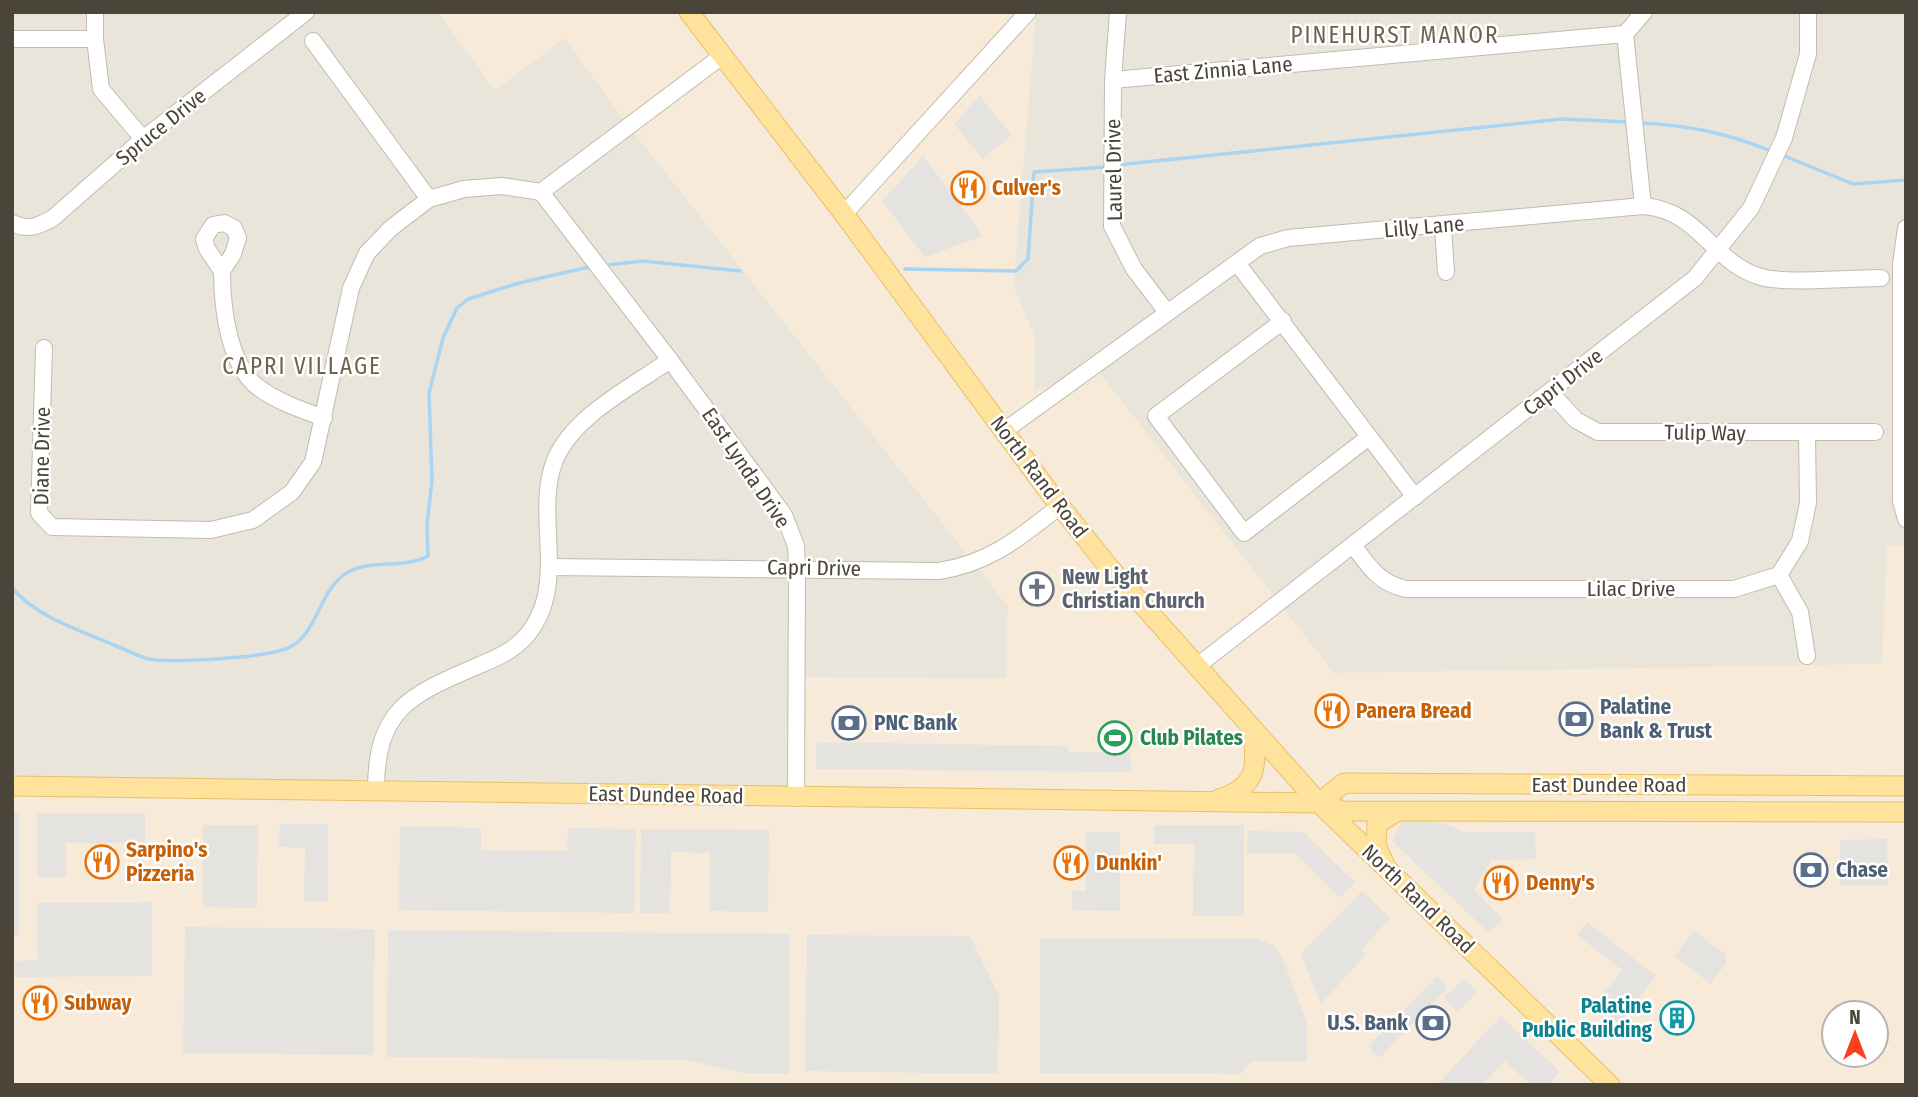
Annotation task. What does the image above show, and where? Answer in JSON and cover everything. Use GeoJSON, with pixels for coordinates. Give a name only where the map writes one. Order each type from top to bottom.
{"type":"FeatureCollection","features":[{"type":"Feature","properties":{"kind":"main road","name":"North Rand Road"},"geometry":{"type":"LineString","coordinates":[[689,12],[845,214],[1004,431],[1107,565],[1319,803],[1610,1085]]}},
{"type":"Feature","properties":{"kind":"main road"},"geometry":{"type":"LineString","coordinates":[[1207,802],[1234,794],[1253,775],[1256,762],[1252,729]]}},
{"type":"Feature","properties":{"kind":"main road","name":"East Dundee Road"},"geometry":{"type":"LineString","coordinates":[[1319,803],[1344,783],[1906,786]]}},
{"type":"Feature","properties":{"kind":"main road","name":"East Dundee Road"},"geometry":{"type":"LineString","coordinates":[[12,786],[1319,803],[1344,811],[1906,812]]}},
{"type":"Feature","properties":{"kind":"main road"},"geometry":{"type":"LineString","coordinates":[[1386,867],[1376,845],[1377,824],[1397,811]]}},
{"type":"Feature","properties":{"kind":"street"},"geometry":{"type":"LineString","coordinates":[[95,12],[101,89],[143,139]]}},
{"type":"Feature","properties":{"kind":"street","name":"Spruce Drive"},"geometry":{"type":"LineString","coordinates":[[12,223],[20,227],[36,227],[53,218],[143,139],[306,12]]}},
{"type":"Feature","properties":{"kind":"street"},"geometry":{"type":"LineString","coordinates":[[845,214],[1028,12]]}},
{"type":"Feature","properties":{"kind":"street","name":"Laurel Drive"},"geometry":{"type":"LineString","coordinates":[[1118,12],[1113,80],[1112,226],[1134,269],[1166,311]]}},
{"type":"Feature","properties":{"kind":"street"},"geometry":{"type":"LineString","coordinates":[[1643,206],[1626,34],[1644,12]]}},
{"type":"Feature","properties":{"kind":"street","name":"Capri Drive"},"geometry":{"type":"LineString","coordinates":[[1196,667],[1695,278],[1751,208],[1784,138],[1808,54],[1808,12]]}},
{"type":"Feature","properties":{"kind":"street","name":"East Zinnia Lane"},"geometry":{"type":"LineString","coordinates":[[1113,80],[1626,34]]}},
{"type":"Feature","properties":{"kind":"street"},"geometry":{"type":"LineString","coordinates":[[12,38],[95,39]]}},
{"type":"Feature","properties":{"kind":"street"},"geometry":{"type":"LineString","coordinates":[[313,41],[429,200]]}},
{"type":"Feature","properties":{"kind":"street"},"geometry":{"type":"LineString","coordinates":[[541,192],[722,56]]}},
{"type":"Feature","properties":{"kind":"street","name":"Diane Drive"},"geometry":{"type":"LineString","coordinates":[[44,348],[39,513],[52,527],[211,530],[253,520],[292,492],[313,462],[351,288],[367,253],[391,228],[429,200],[464,189],[489,187],[541,192]]}},
{"type":"Feature","properties":{"kind":"street","name":"East Lynda Drive"},"geometry":{"type":"LineString","coordinates":[[541,192],[784,515],[796,546],[797,568],[796,798]]}},
{"type":"Feature","properties":{"kind":"street","name":"Lilly Lane"},"geometry":{"type":"LineString","coordinates":[[1004,431],[1166,311],[1260,246],[1288,238],[1643,206],[1661,207],[1680,215],[1718,251],[1760,277],[1881,278]]}},
{"type":"Feature","properties":{"kind":"street"},"geometry":{"type":"LineString","coordinates":[[1443,226],[1446,272]]}},
{"type":"Feature","properties":{"kind":"street"},"geometry":{"type":"LineString","coordinates":[[1906,228],[1901,265],[1901,501],[1906,519]]}},
{"type":"Feature","properties":{"kind":"street"},"geometry":{"type":"LineString","coordinates":[[1237,263],[1415,497]]}},
{"type":"Feature","properties":{"kind":"street"},"geometry":{"type":"LineString","coordinates":[[222,271],[225,323],[236,355],[257,387],[287,404],[324,418]]}},
{"type":"Feature","properties":{"kind":"street"},"geometry":{"type":"LineString","coordinates":[[1283,321],[1156,416],[1164,427],[1244,533],[1369,437]]}},
{"type":"Feature","properties":{"kind":"street"},"geometry":{"type":"LineString","coordinates":[[376,790],[380,740],[391,720],[406,702],[435,685],[515,647],[533,628],[544,605],[549,567],[548,489],[556,459],[580,424],[670,360]]}},
{"type":"Feature","properties":{"kind":"street","name":"Tulip Way"},"geometry":{"type":"LineString","coordinates":[[1550,392],[1576,421],[1598,432],[1807,435],[1875,432]]}},
{"type":"Feature","properties":{"kind":"street"},"geometry":{"type":"LineString","coordinates":[[1807,435],[1808,502],[1800,541],[1779,575],[1800,612],[1807,656]]}},
{"type":"Feature","properties":{"kind":"street","name":"Capri Drive"},"geometry":{"type":"LineString","coordinates":[[549,567],[939,570],[968,566],[996,554],[1060,506]]}},
{"type":"Feature","properties":{"kind":"street","name":"Lilac Drive"},"geometry":{"type":"LineString","coordinates":[[1353,545],[1375,576],[1390,585],[1406,589],[1734,589],[1779,575]]}},
{"type":"Feature","properties":{"kind":"shaded area"},"geometry":{"type":"Polygon","coordinates":[[[12,12],[438,12],[495,90],[565,37],[615,108],[1008,606],[1006,678],[798,678],[796,798],[12,786],[12,12]]]}},
{"type":"Feature","properties":{"kind":"shaded area"},"geometry":{"type":"Polygon","coordinates":[[[438,12],[1036,12],[1013,285],[1035,338],[1034,391],[1081,375],[1094,366],[1334,673],[1882,664],[1887,545],[1906,545],[1906,1085],[12,1085],[12,786],[796,798],[798,677],[1006,678],[1008,606],[615,108],[565,38],[495,90],[438,12]]]}},
{"type":"Feature","properties":{"kind":"shaded area"},"geometry":{"type":"Polygon","coordinates":[[[1036,12],[1906,12],[1906,545],[1887,545],[1883,664],[1334,674],[1094,366],[1081,375],[1034,392],[1035,338],[1013,285],[1036,12]]]}},
{"type":"Feature","properties":{"kind":"shaded area"},"geometry":{"type":"Polygon","coordinates":[[[980,96],[1011,135],[983,159],[954,124],[980,96]]]}},
{"type":"Feature","properties":{"kind":"shaded area"},"geometry":{"type":"Polygon","coordinates":[[[923,156],[983,236],[925,257],[882,201],[923,156]]]}},
{"type":"Feature","properties":{"kind":"shaded area"},"geometry":{"type":"Polygon","coordinates":[[[816,742],[1067,746],[1068,752],[1130,753],[1132,772],[816,769],[816,742]]]}},
{"type":"Feature","properties":{"kind":"shaded area"},"geometry":{"type":"Polygon","coordinates":[[[12,812],[19,812],[19,936],[12,936],[12,812]]]}},
{"type":"Feature","properties":{"kind":"shaded area"},"geometry":{"type":"Polygon","coordinates":[[[37,813],[145,813],[145,843],[66,843],[66,877],[37,877],[37,813]]]}},
{"type":"Feature","properties":{"kind":"shaded area"},"geometry":{"type":"Polygon","coordinates":[[[1402,822],[1444,823],[1463,832],[1535,832],[1536,859],[1491,860],[1474,890],[1503,919],[1489,933],[1392,841],[1402,822]]]}},
{"type":"Feature","properties":{"kind":"shaded area"},"geometry":{"type":"Polygon","coordinates":[[[280,824],[328,824],[328,901],[304,901],[305,848],[279,847],[280,824]]]}},
{"type":"Feature","properties":{"kind":"shaded area"},"geometry":{"type":"Polygon","coordinates":[[[203,825],[258,825],[257,908],[203,907],[203,825]]]}},
{"type":"Feature","properties":{"kind":"shaded area"},"geometry":{"type":"Polygon","coordinates":[[[1154,825],[1244,825],[1244,916],[1193,916],[1194,844],[1154,844],[1154,825]]]}},
{"type":"Feature","properties":{"kind":"shaded area"},"geometry":{"type":"Polygon","coordinates":[[[400,826],[481,828],[481,850],[567,851],[568,828],[636,829],[634,913],[399,910],[400,826]]]}},
{"type":"Feature","properties":{"kind":"shaded area"},"geometry":{"type":"Polygon","coordinates":[[[641,829],[769,830],[768,912],[710,911],[710,853],[671,852],[670,913],[640,913],[641,829]]]}},
{"type":"Feature","properties":{"kind":"shaded area"},"geometry":{"type":"Polygon","coordinates":[[[1248,831],[1303,832],[1355,882],[1340,898],[1295,854],[1247,853],[1248,831]]]}},
{"type":"Feature","properties":{"kind":"shaded area"},"geometry":{"type":"Polygon","coordinates":[[[1086,832],[1120,832],[1120,911],[1072,910],[1072,891],[1086,891],[1086,832]]]}},
{"type":"Feature","properties":{"kind":"shaded area"},"geometry":{"type":"Polygon","coordinates":[[[1887,839],[1888,885],[1840,886],[1840,840],[1887,839]]]}},
{"type":"Feature","properties":{"kind":"shaded area"},"geometry":{"type":"Polygon","coordinates":[[[1362,891],[1390,918],[1361,950],[1365,955],[1321,1004],[1301,954],[1362,891]]]}},
{"type":"Feature","properties":{"kind":"shaded area"},"geometry":{"type":"Polygon","coordinates":[[[152,902],[152,976],[15,977],[15,961],[38,960],[37,903],[152,902]]]}},
{"type":"Feature","properties":{"kind":"shaded area"},"geometry":{"type":"Polygon","coordinates":[[[1587,922],[1656,976],[1619,1023],[1595,1005],[1622,970],[1577,935],[1587,922]]]}},
{"type":"Feature","properties":{"kind":"shaded area"},"geometry":{"type":"Polygon","coordinates":[[[185,927],[375,929],[373,1055],[183,1053],[185,927]]]}},
{"type":"Feature","properties":{"kind":"shaded area"},"geometry":{"type":"Polygon","coordinates":[[[388,930],[790,934],[789,1074],[744,1073],[686,1060],[387,1057],[388,930]]]}},
{"type":"Feature","properties":{"kind":"shaded area"},"geometry":{"type":"Polygon","coordinates":[[[1694,931],[1725,954],[1726,963],[1711,984],[1675,956],[1694,931]]]}},
{"type":"Feature","properties":{"kind":"shaded area"},"geometry":{"type":"Polygon","coordinates":[[[807,935],[970,936],[999,996],[998,1074],[805,1071],[807,935]]]}},
{"type":"Feature","properties":{"kind":"shaded area"},"geometry":{"type":"Polygon","coordinates":[[[1040,938],[1257,939],[1273,945],[1282,957],[1307,1023],[1307,1062],[1252,1061],[1240,1074],[1040,1073],[1040,938]]]}},
{"type":"Feature","properties":{"kind":"shaded area"},"geometry":{"type":"Polygon","coordinates":[[[1437,976],[1448,987],[1379,1058],[1368,1047],[1437,976]]]}},
{"type":"Feature","properties":{"kind":"shaded area"},"geometry":{"type":"Polygon","coordinates":[[[1464,978],[1478,992],[1458,1012],[1444,998],[1464,978]]]}},
{"type":"Feature","properties":{"kind":"shaded area"},"geometry":{"type":"Polygon","coordinates":[[[1501,1016],[1560,1072],[1548,1085],[1531,1085],[1505,1061],[1482,1085],[1437,1085],[1501,1016]]]}},
{"type":"Feature","properties":{"kind":"waterway"},"geometry":{"type":"LineString","coordinates":[[1117,165],[1562,119],[1628,122]]}},
{"type":"Feature","properties":{"kind":"waterway"},"geometry":{"type":"LineString","coordinates":[[1640,123],[1707,131],[1771,151]]}},
{"type":"Feature","properties":{"kind":"waterway"},"geometry":{"type":"LineString","coordinates":[[1782,155],[1853,184],[1906,180]]}},
{"type":"Feature","properties":{"kind":"waterway"},"geometry":{"type":"LineString","coordinates":[[905,269],[1016,271],[1028,259],[1034,172],[1106,167]]}},
{"type":"Feature","properties":{"kind":"waterway"},"geometry":{"type":"LineString","coordinates":[[608,265],[643,261],[740,271]]}},
{"type":"Feature","properties":{"kind":"waterway"},"geometry":{"type":"LineString","coordinates":[[12,588],[47,615],[149,659],[222,658],[265,654],[292,646],[308,630],[332,587],[350,571],[370,565],[410,562],[428,556],[427,525],[432,481],[429,393],[443,338],[457,308],[468,299],[519,283],[589,267]]}},
{"type":"Feature","properties":{"kind":"place","name":"Culver's"},"geometry":{"type":"Point","coordinates":[968,188]}},
{"type":"Feature","properties":{"kind":"place","name":"New Light Christian Church"},"geometry":{"type":"Point","coordinates":[1037,589]}},
{"type":"Feature","properties":{"kind":"place","name":"Panera Bread"},"geometry":{"type":"Point","coordinates":[1332,711]}},
{"type":"Feature","properties":{"kind":"place","name":"Palatine Bank & Trust"},"geometry":{"type":"Point","coordinates":[1576,719]}},
{"type":"Feature","properties":{"kind":"place","name":"PNC Bank"},"geometry":{"type":"Point","coordinates":[849,723]}},
{"type":"Feature","properties":{"kind":"place","name":"Club Pilates"},"geometry":{"type":"Point","coordinates":[1115,738]}},
{"type":"Feature","properties":{"kind":"place","name":"Sarpino's Pizzeria"},"geometry":{"type":"Point","coordinates":[102,862]}},
{"type":"Feature","properties":{"kind":"place","name":"Dunkin'"},"geometry":{"type":"Point","coordinates":[1071,863]}},
{"type":"Feature","properties":{"kind":"place","name":"Chase"},"geometry":{"type":"Point","coordinates":[1811,870]}},
{"type":"Feature","properties":{"kind":"place","name":"Denny's"},"geometry":{"type":"Point","coordinates":[1501,883]}},
{"type":"Feature","properties":{"kind":"place","name":"Subway"},"geometry":{"type":"Point","coordinates":[40,1003]}},
{"type":"Feature","properties":{"kind":"place","name":"Palatine Public Building"},"geometry":{"type":"Point","coordinates":[1677,1018]}},
{"type":"Feature","properties":{"kind":"place","name":"U.S. Bank"},"geometry":{"type":"Point","coordinates":[1433,1023]}},
{"type":"Feature","properties":{"kind":"district","name":"PINEHURST MANOR"},"geometry":{"type":"Point","coordinates":[1395,35]}},
{"type":"Feature","properties":{"kind":"district","name":"CAPRI VILLAGE"},"geometry":{"type":"Point","coordinates":[302,366]}}]}
